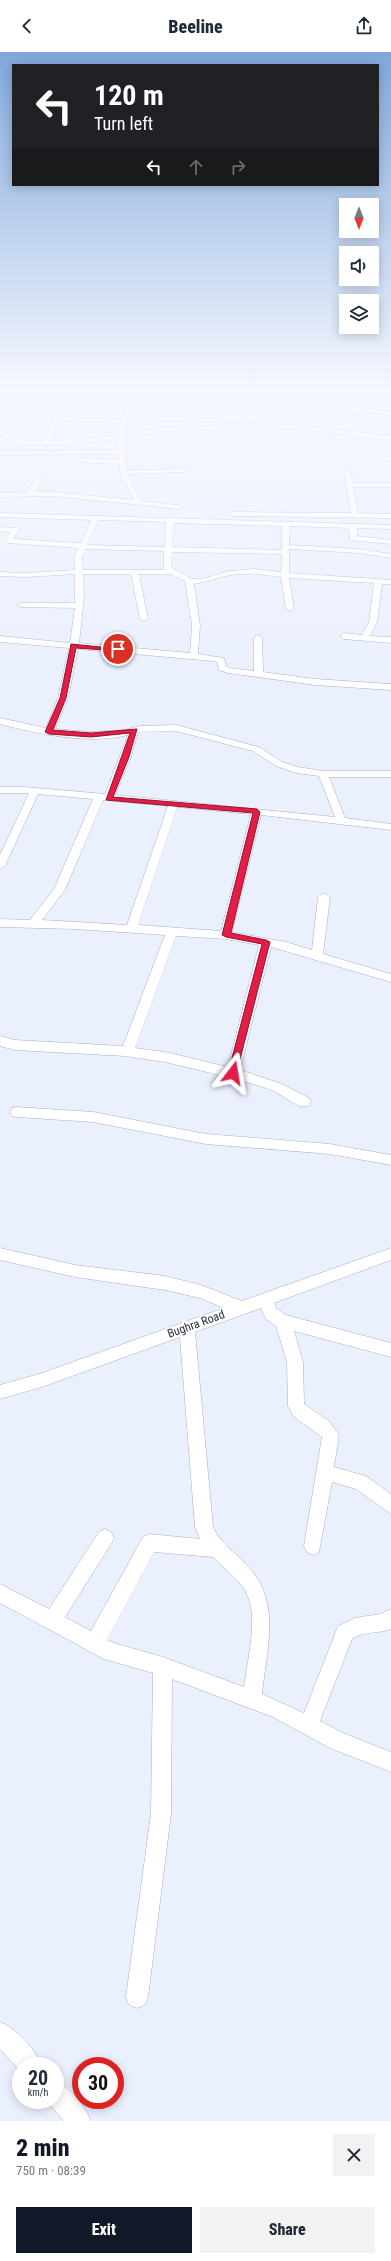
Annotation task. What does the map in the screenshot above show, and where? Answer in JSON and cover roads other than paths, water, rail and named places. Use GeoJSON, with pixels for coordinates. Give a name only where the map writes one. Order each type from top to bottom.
{"type":"FeatureCollection","features":[{"type":"Feature","properties":{"kind":"street"},"geometry":{"type":"LineString","coordinates":[[30,494],[35,486]]}},
{"type":"Feature","properties":{"kind":"street"},"geometry":{"type":"LineString","coordinates":[[130,486],[138,502]]}},
{"type":"Feature","properties":{"kind":"street"},"geometry":{"type":"LineString","coordinates":[[350,486],[355,514]]}},
{"type":"Feature","properties":{"kind":"street"},"geometry":{"type":"LineString","coordinates":[[0,495],[61,494],[178,507]]}},
{"type":"Feature","properties":{"kind":"street"},"geometry":{"type":"LineString","coordinates":[[232,514],[355,514],[391,516]]}},
{"type":"Feature","properties":{"kind":"street"},"geometry":{"type":"LineString","coordinates":[[0,515],[96,517],[286,525],[391,527]]}},
{"type":"Feature","properties":{"kind":"street"},"geometry":{"type":"LineString","coordinates":[[49,732],[63,698],[74,646],[79,606],[78,557],[96,517]]}},
{"type":"Feature","properties":{"kind":"street"},"geometry":{"type":"LineString","coordinates":[[170,520],[167,568],[171,572]]}},
{"type":"Feature","properties":{"kind":"street"},"geometry":{"type":"LineString","coordinates":[[286,525],[286,575],[290,609]]}},
{"type":"Feature","properties":{"kind":"street"},"geometry":{"type":"LineString","coordinates":[[353,527],[353,538],[391,542]]}},
{"type":"Feature","properties":{"kind":"street"},"geometry":{"type":"LineString","coordinates":[[0,528],[15,530],[9,540],[11,541],[82,546],[219,552],[286,550],[359,551],[391,556]]}},
{"type":"Feature","properties":{"kind":"street"},"geometry":{"type":"LineString","coordinates":[[134,571],[144,619]]}},
{"type":"Feature","properties":{"kind":"street"},"geometry":{"type":"LineString","coordinates":[[0,574],[25,575],[55,572],[79,573],[134,571],[171,572],[189,580],[190,582],[196,625],[194,656]]}},
{"type":"Feature","properties":{"kind":"street"},"geometry":{"type":"LineString","coordinates":[[190,582],[207,580],[237,572],[266,572],[286,575],[391,582]]}},
{"type":"Feature","properties":{"kind":"street"},"geometry":{"type":"LineString","coordinates":[[365,638],[373,622],[378,582]]}},
{"type":"Feature","properties":{"kind":"street"},"geometry":{"type":"LineString","coordinates":[[21,606],[79,606]]}},
{"type":"Feature","properties":{"kind":"street"},"geometry":{"type":"LineString","coordinates":[[344,636],[391,640]]}},
{"type":"Feature","properties":{"kind":"street"},"geometry":{"type":"LineString","coordinates":[[258,638],[259,674]]}},
{"type":"Feature","properties":{"kind":"street"},"geometry":{"type":"LineString","coordinates":[[0,639],[220,659],[224,669],[315,682],[391,687]]}},
{"type":"Feature","properties":{"kind":"street"},"geometry":{"type":"LineString","coordinates":[[0,722],[49,732],[97,735],[134,730],[176,728],[256,749],[279,764],[296,770],[323,774],[391,774]]}},
{"type":"Feature","properties":{"kind":"street"},"geometry":{"type":"LineString","coordinates":[[33,924],[59,890],[104,798],[126,757],[134,730]]}},
{"type":"Feature","properties":{"kind":"street"},"geometry":{"type":"LineString","coordinates":[[323,774],[341,820]]}},
{"type":"Feature","properties":{"kind":"street"},"geometry":{"type":"LineString","coordinates":[[0,790],[35,791],[257,812],[341,820],[391,827]]}},
{"type":"Feature","properties":{"kind":"street"},"geometry":{"type":"LineString","coordinates":[[0,866],[35,791]]}},
{"type":"Feature","properties":{"kind":"street"},"geometry":{"type":"LineString","coordinates":[[131,929],[173,805]]}},
{"type":"Feature","properties":{"kind":"street"},"geometry":{"type":"LineString","coordinates":[[226,935],[257,812]]}},
{"type":"Feature","properties":{"kind":"street"},"geometry":{"type":"LineString","coordinates":[[317,954],[324,897]]}},
{"type":"Feature","properties":{"kind":"street"},"geometry":{"type":"LineString","coordinates":[[0,923],[226,935],[266,942],[317,954],[350,967],[391,978]]}},
{"type":"Feature","properties":{"kind":"street"},"geometry":{"type":"LineString","coordinates":[[128,1051],[172,932]]}},
{"type":"Feature","properties":{"kind":"street"},"geometry":{"type":"LineString","coordinates":[[233,1073],[266,942]]}},
{"type":"Feature","properties":{"kind":"street"},"geometry":{"type":"LineString","coordinates":[[0,1041],[15,1045],[128,1051],[165,1057],[233,1073],[277,1087],[304,1102]]}},
{"type":"Feature","properties":{"kind":"street"},"geometry":{"type":"LineString","coordinates":[[17,1112],[93,1117],[206,1139],[330,1149],[391,1160]]}},
{"type":"Feature","properties":{"kind":"street"},"geometry":{"type":"LineString","coordinates":[[0,1254],[75,1271],[165,1283],[201,1292],[242,1308]]}},
{"type":"Feature","properties":{"kind":"street","name":"Bughra Road"},"geometry":{"type":"LineString","coordinates":[[0,1392],[42,1380],[391,1254]]}},
{"type":"Feature","properties":{"kind":"street"},"geometry":{"type":"LineString","coordinates":[[264,1300],[271,1314],[282,1321],[391,1350]]}},
{"type":"Feature","properties":{"kind":"street"},"geometry":{"type":"LineString","coordinates":[[282,1321],[293,1345],[296,1359],[298,1388],[296,1406],[305,1417],[326,1426],[331,1435],[312,1546]]}},
{"type":"Feature","properties":{"kind":"street"},"geometry":{"type":"LineString","coordinates":[[187,1328],[199,1452],[202,1515],[207,1537],[217,1549],[244,1575],[257,1593],[259,1602],[260,1618],[252,1699]]}},
{"type":"Feature","properties":{"kind":"street"},"geometry":{"type":"LineString","coordinates":[[324,1472],[360,1482],[391,1505]]}},
{"type":"Feature","properties":{"kind":"street"},"geometry":{"type":"LineString","coordinates":[[52,1622],[105,1538]]}},
{"type":"Feature","properties":{"kind":"street"},"geometry":{"type":"LineString","coordinates":[[94,1644],[149,1543],[217,1549]]}},
{"type":"Feature","properties":{"kind":"street"},"geometry":{"type":"LineString","coordinates":[[0,1593],[52,1622],[111,1652],[163,1666],[252,1699],[279,1710],[308,1727],[391,1762]]}},
{"type":"Feature","properties":{"kind":"street"},"geometry":{"type":"LineString","coordinates":[[308,1727],[345,1633],[354,1627],[382,1624],[391,1618]]}},
{"type":"Feature","properties":{"kind":"street"},"geometry":{"type":"LineString","coordinates":[[137,1997],[161,1814],[163,1666]]}},
{"type":"Feature","properties":{"kind":"street"},"geometry":{"type":"LineString","coordinates":[[0,2034],[22,2057]]}},
{"type":"Feature","properties":{"kind":"street"},"geometry":{"type":"LineString","coordinates":[[64,2104],[79,2121]]}}]}
